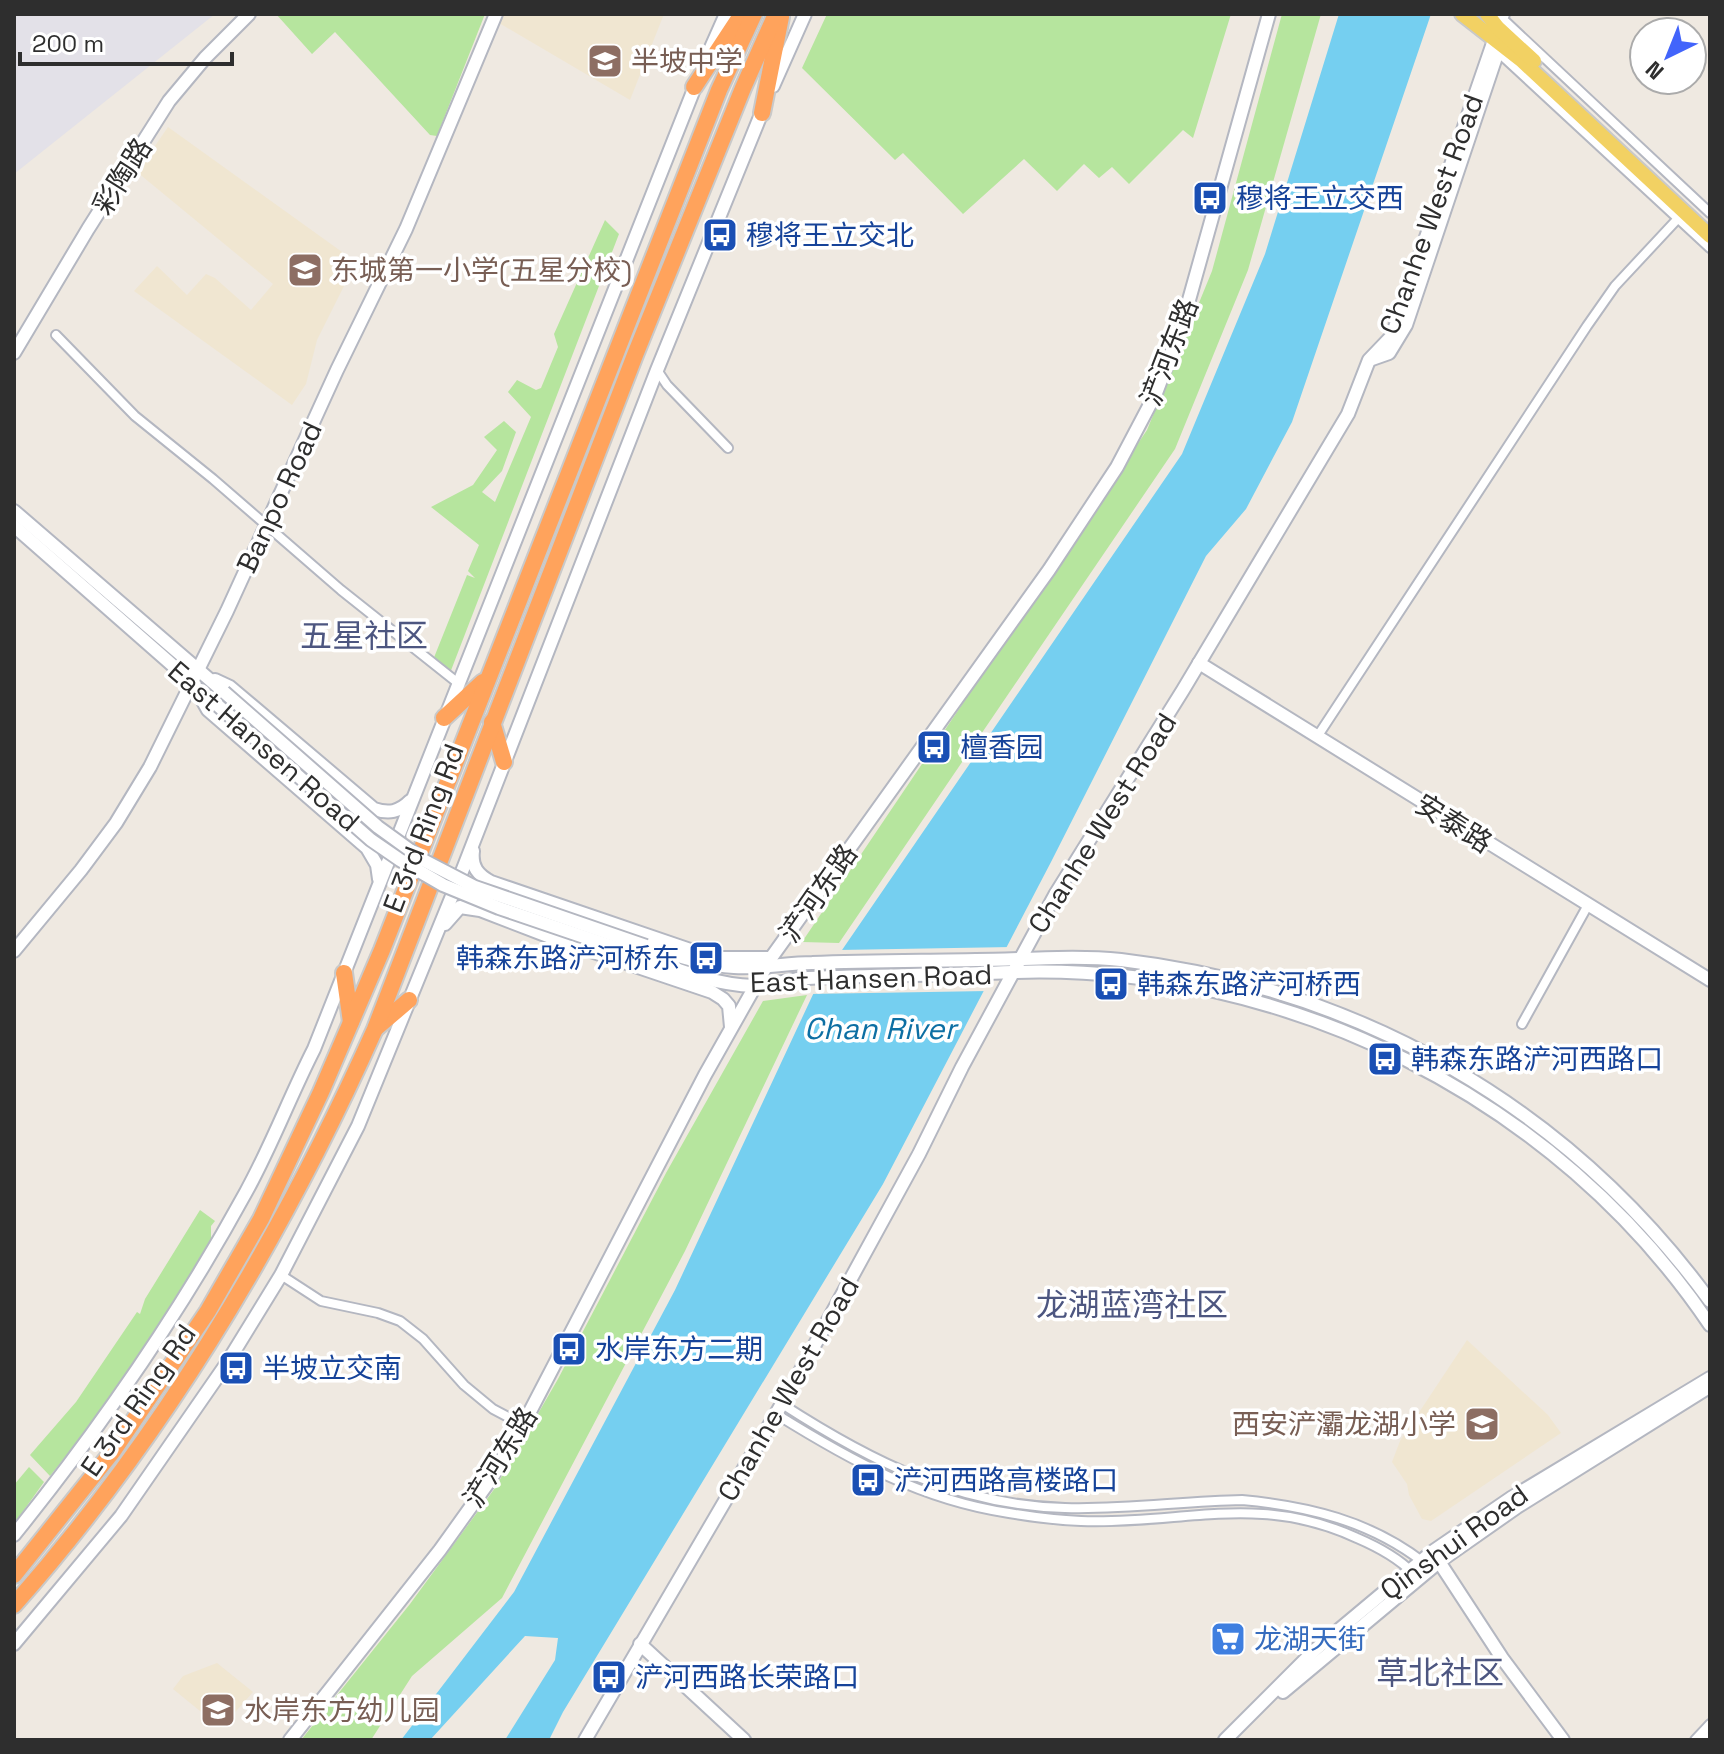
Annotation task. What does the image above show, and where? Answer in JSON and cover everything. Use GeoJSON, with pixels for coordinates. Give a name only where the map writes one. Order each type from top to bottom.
{"type":"FeatureCollection","features":[{"type":"Feature","properties":{"kind":"highway"},"geometry":{"type":"LineString","coordinates":[[694,87],[742,14]]}},
{"type":"Feature","properties":{"kind":"highway","name":"E 3rd Ring Rd"},"geometry":{"type":"LineString","coordinates":[[14,1575],[113,1451],[208,1311],[261,1219],[352,1023],[719,90],[754,14]]}},
{"type":"Feature","properties":{"kind":"highway"},"geometry":{"type":"LineString","coordinates":[[762,113],[779,14]]}},
{"type":"Feature","properties":{"kind":"highway","name":"E 3rd Ring Rd"},"geometry":{"type":"LineString","coordinates":[[14,1605],[120,1472],[219,1329],[277,1230],[330,1127],[375,1029],[492,722],[737,101],[779,14]]}},
{"type":"Feature","properties":{"kind":"highway"},"geometry":{"type":"LineString","coordinates":[[444,718],[487,679]]}},
{"type":"Feature","properties":{"kind":"highway"},"geometry":{"type":"LineString","coordinates":[[492,722],[504,762]]}},
{"type":"Feature","properties":{"kind":"highway"},"geometry":{"type":"LineString","coordinates":[[344,973],[352,1023]]}},
{"type":"Feature","properties":{"kind":"highway"},"geometry":{"type":"LineString","coordinates":[[375,1029],[409,1000]]}},
{"type":"Feature","properties":{"kind":"main road","name":"彩陶路"},"geometry":{"type":"LineString","coordinates":[[14,353],[169,101],[205,58],[249,14]]}},
{"type":"Feature","properties":{"kind":"main road","name":"Banpo Road"},"geometry":{"type":"LineString","coordinates":[[14,951],[116,823],[150,767],[406,229],[496,14]]}},
{"type":"Feature","properties":{"kind":"main road"},"geometry":{"type":"LineString","coordinates":[[14,1535],[140,1366],[247,1191],[314,1049],[694,87],[726,14]]}},
{"type":"Feature","properties":{"kind":"main road"},"geometry":{"type":"LineString","coordinates":[[14,1644],[121,1516],[227,1363],[281,1275],[358,1126],[476,835],[657,370],[805,14]]}},
{"type":"Feature","properties":{"kind":"main road","name":"浐河东路"},"geometry":{"type":"LineString","coordinates":[[290,1740],[440,1550],[488,1483],[523,1425],[731,1028],[769,962],[1086,516],[1140,426],[1166,367],[1192,294],[1269,14]]}},
{"type":"Feature","properties":{"kind":"main road"},"geometry":{"type":"LineString","coordinates":[[1462,14],[1473,25],[1501,31],[1710,224]]}},
{"type":"Feature","properties":{"kind":"main road"},"geometry":{"type":"LineString","coordinates":[[1487,14],[1521,60],[1681,216],[1710,236]]}},
{"type":"Feature","properties":{"kind":"main road","name":"Chanhe West Road"},"geometry":{"type":"LineString","coordinates":[[585,1740],[779,1409],[919,1154],[1015,966],[1055,895],[1348,414],[1369,360],[1392,336],[1501,31]]}},
{"type":"Feature","properties":{"kind":"main road","name":"East Hansen Road"},"geometry":{"type":"LineString","coordinates":[[14,511],[194,677],[215,703],[371,840],[443,885],[499,908],[645,952],[734,967],[769,962],[1005,960],[1015,966],[1122,975],[1224,993],[1292,1012],[1347,1033],[1451,1083],[1535,1138],[1652,1248],[1710,1325]]}},
{"type":"Feature","properties":{"kind":"main road","name":"East Hansen Road"},"geometry":{"type":"LineString","coordinates":[[14,526],[194,677],[224,692],[378,827],[425,861],[475,887],[645,952],[681,971],[721,982],[755,986],[804,979],[996,974],[1015,966],[1117,960],[1207,974],[1296,998],[1350,1017],[1405,1042],[1513,1106],[1588,1164],[1653,1230],[1709,1300]]}},
{"type":"Feature","properties":{"kind":"main road","name":"安泰路"},"geometry":{"type":"LineString","coordinates":[[1199,663],[1710,980]]}},
{"type":"Feature","properties":{"kind":"main road"},"geometry":{"type":"LineString","coordinates":[[194,677],[230,687],[374,809],[386,813],[395,811],[403,808],[412,798]]}},
{"type":"Feature","properties":{"kind":"main road"},"geometry":{"type":"LineString","coordinates":[[194,677],[208,710],[367,848],[377,865],[379,883]]}},
{"type":"Feature","properties":{"kind":"main road"},"geometry":{"type":"LineString","coordinates":[[476,835],[472,862],[482,878],[491,882],[702,954],[769,962]]}},
{"type":"Feature","properties":{"kind":"main road"},"geometry":{"type":"LineString","coordinates":[[434,940],[455,911],[467,907],[698,986],[723,999],[731,1014],[731,1028]]}},
{"type":"Feature","properties":{"kind":"main road"},"geometry":{"type":"LineString","coordinates":[[663,974],[681,971],[698,986]]}},
{"type":"Feature","properties":{"kind":"main road"},"geometry":{"type":"LineString","coordinates":[[1692,1300],[1710,1340]]}},
{"type":"Feature","properties":{"kind":"main road"},"geometry":{"type":"LineString","coordinates":[[1675,1404],[1710,1364]]}},
{"type":"Feature","properties":{"kind":"main road","name":"Qinshui Road"},"geometry":{"type":"LineString","coordinates":[[1675,1404],[1710,1378]]}},
{"type":"Feature","properties":{"kind":"main road","name":"Qinshui Road"},"geometry":{"type":"LineString","coordinates":[[1225,1740],[1316,1649],[1511,1498],[1710,1387]]}},
{"type":"Feature","properties":{"kind":"main road"},"geometry":{"type":"LineString","coordinates":[[1675,1404],[1710,1396]]}},
{"type":"Feature","properties":{"kind":"main road"},"geometry":{"type":"LineString","coordinates":[[1431,1560],[1563,1740]]}},
{"type":"Feature","properties":{"kind":"main road","name":"Qinshui Road"},"geometry":{"type":"LineString","coordinates":[[1236,1740],[1302,1674],[1414,1574]]}},
{"type":"Feature","properties":{"kind":"main road"},"geometry":{"type":"LineString","coordinates":[[640,1644],[744,1740]]}},
{"type":"Feature","properties":{"kind":"street"},"geometry":{"type":"LineString","coordinates":[[1501,31],[1710,213]]}},
{"type":"Feature","properties":{"kind":"street"},"geometry":{"type":"LineString","coordinates":[[1317,737],[1615,286],[1681,216],[1710,248]]}},
{"type":"Feature","properties":{"kind":"street"},"geometry":{"type":"LineString","coordinates":[[56,335],[135,416],[458,683]]}},
{"type":"Feature","properties":{"kind":"street"},"geometry":{"type":"LineString","coordinates":[[657,370],[667,385],[728,448]]}},
{"type":"Feature","properties":{"kind":"street"},"geometry":{"type":"LineString","coordinates":[[1522,1024],[1588,905]]}},
{"type":"Feature","properties":{"kind":"street"},"geometry":{"type":"LineString","coordinates":[[281,1275],[321,1301],[400,1321],[423,1339],[464,1385],[493,1409],[523,1425]]}},
{"type":"Feature","properties":{"kind":"street"},"geometry":{"type":"LineString","coordinates":[[779,1409],[880,1463],[965,1492],[1027,1505],[1061,1508],[1242,1500],[1269,1502],[1352,1521],[1431,1560]]}},
{"type":"Feature","properties":{"kind":"street"},"geometry":{"type":"LineString","coordinates":[[779,1409],[861,1465],[916,1489],[967,1504],[1006,1513],[1083,1521],[1195,1513],[1271,1514],[1318,1522],[1344,1532],[1377,1547],[1414,1574]]}},
{"type":"Feature","properties":{"kind":"street"},"geometry":{"type":"LineString","coordinates":[[1695,1740],[1710,1724]]}},
{"type":"Feature","properties":{"kind":"street"},"geometry":{"type":"LineString","coordinates":[[1705,1740],[1710,1735]]}},
{"type":"Feature","properties":{"kind":"shaded area"},"geometry":{"type":"Polygon","coordinates":[[[14,14],[215,14],[14,174],[14,14]]]}},
{"type":"Feature","properties":{"kind":"shaded area","name":"半坡中学"},"geometry":{"type":"Polygon","coordinates":[[[502,14],[664,14],[630,100],[499,23],[502,14]]]}},
{"type":"Feature","properties":{"kind":"shaded area","name":"东城第一小学(五星分校)"},"geometry":{"type":"Polygon","coordinates":[[[168,127],[356,262],[317,340],[306,384],[292,405],[134,291],[157,266],[187,295],[206,274],[215,278],[251,310],[273,284],[137,172],[168,127]]]}},
{"type":"Feature","properties":{"kind":"shaded area","name":"西安浐灞龙湖小学"},"geometry":{"type":"Polygon","coordinates":[[[1467,1340],[1548,1415],[1561,1433],[1431,1521],[1422,1519],[1409,1495],[1407,1484],[1392,1462],[1400,1441],[1467,1340]]]}},
{"type":"Feature","properties":{"kind":"shaded area","name":"水岸东方幼儿园"},"geometry":{"type":"Polygon","coordinates":[[[217,1663],[253,1692],[221,1728],[173,1689],[183,1676],[217,1663]]]}},
{"type":"Feature","properties":{"kind":"green space"},"geometry":{"type":"Polygon","coordinates":[[[276,14],[485,14],[437,136],[430,135],[335,32],[312,54],[276,14]]]}},
{"type":"Feature","properties":{"kind":"green space"},"geometry":{"type":"Polygon","coordinates":[[[827,14],[1231,14],[1193,138],[1183,130],[1129,184],[1112,167],[1099,178],[1084,164],[1057,191],[1024,159],[963,214],[903,153],[895,160],[802,68],[827,14]]]}},
{"type":"Feature","properties":{"kind":"green space"},"geometry":{"type":"Polygon","coordinates":[[[1282,14],[1321,14],[1248,270],[1175,449],[839,943],[802,942],[1147,430],[1212,271],[1282,14]]]}},
{"type":"Feature","properties":{"kind":"green space"},"geometry":{"type":"Polygon","coordinates":[[[605,220],[619,234],[450,673],[433,660],[467,575],[475,578],[468,571],[479,545],[431,507],[473,485],[497,450],[484,437],[504,421],[516,432],[502,471],[482,492],[495,502],[531,417],[508,392],[517,380],[536,390],[541,388],[558,347],[554,334],[605,220]]]}},
{"type":"Feature","properties":{"kind":"green space"},"geometry":{"type":"Polygon","coordinates":[[[807,995],[685,1251],[502,1598],[412,1676],[371,1740],[301,1740],[410,1604],[495,1488],[558,1379],[666,1173],[763,1001],[807,995]]]}},
{"type":"Feature","properties":{"kind":"green space"},"geometry":{"type":"Polygon","coordinates":[[[200,1210],[215,1221],[211,1226],[211,1240],[135,1361],[50,1476],[30,1455],[76,1402],[137,1312],[140,1314],[145,1299],[200,1210]]]}},
{"type":"Feature","properties":{"kind":"green space"},"geometry":{"type":"Polygon","coordinates":[[[29,1467],[44,1482],[14,1524],[14,1485],[29,1467]]]}},
{"type":"Feature","properties":{"kind":"water","name":"Chan River"},"geometry":{"type":"Polygon","coordinates":[[[1339,14],[1431,14],[1292,422],[1246,509],[1206,556],[883,1184],[563,1712],[549,1740],[505,1740],[555,1660],[558,1638],[525,1636],[430,1740],[401,1740],[514,1592],[675,1290],[816,988],[1182,454],[1265,254],[1339,14]]]}},
{"type":"Feature","properties":{"kind":"pier"},"geometry":{"type":"Polygon","coordinates":[[[1012,947],[988,991],[809,994],[838,950],[1012,947]]]}},
{"type":"Feature","properties":{"kind":"place","name":"半坡中学"},"geometry":{"type":"Point","coordinates":[605,61]}},
{"type":"Feature","properties":{"kind":"place","name":"穆将王立交西"},"geometry":{"type":"Point","coordinates":[1210,198]}},
{"type":"Feature","properties":{"kind":"place","name":"穆将王立交北"},"geometry":{"type":"Point","coordinates":[720,235]}},
{"type":"Feature","properties":{"kind":"place","name":"东城第一小学(五星分校)"},"geometry":{"type":"Point","coordinates":[305,270]}},
{"type":"Feature","properties":{"kind":"place","name":"檀香园"},"geometry":{"type":"Point","coordinates":[934,747]}},
{"type":"Feature","properties":{"kind":"place","name":"韩森东路浐河桥东"},"geometry":{"type":"Point","coordinates":[706,958]}},
{"type":"Feature","properties":{"kind":"place","name":"韩森东路浐河桥西"},"geometry":{"type":"Point","coordinates":[1111,984]}},
{"type":"Feature","properties":{"kind":"place","name":"韩森东路浐河西路口"},"geometry":{"type":"Point","coordinates":[1385,1059]}},
{"type":"Feature","properties":{"kind":"place","name":"水岸东方二期"},"geometry":{"type":"Point","coordinates":[569,1349]}},
{"type":"Feature","properties":{"kind":"place","name":"半坡立交南"},"geometry":{"type":"Point","coordinates":[236,1368]}},
{"type":"Feature","properties":{"kind":"place","name":"西安浐灞龙湖小学"},"geometry":{"type":"Point","coordinates":[1482,1424]}},
{"type":"Feature","properties":{"kind":"place","name":"浐河西路高楼路口"},"geometry":{"type":"Point","coordinates":[868,1480]}},
{"type":"Feature","properties":{"kind":"place","name":"龙湖天街"},"geometry":{"type":"Point","coordinates":[1228,1639]}},
{"type":"Feature","properties":{"kind":"place","name":"浐河西路长荣路口"},"geometry":{"type":"Point","coordinates":[609,1677]}},
{"type":"Feature","properties":{"kind":"place","name":"水岸东方幼儿园"},"geometry":{"type":"Point","coordinates":[218,1710]}},
{"type":"Feature","properties":{"kind":"district","name":"五星社区"},"geometry":{"type":"Point","coordinates":[364,636]}},
{"type":"Feature","properties":{"kind":"district","name":"龙湖蓝湾社区"},"geometry":{"type":"Point","coordinates":[1132,1305]}},
{"type":"Feature","properties":{"kind":"district","name":"草北社区"},"geometry":{"type":"Point","coordinates":[1440,1673]}}]}
